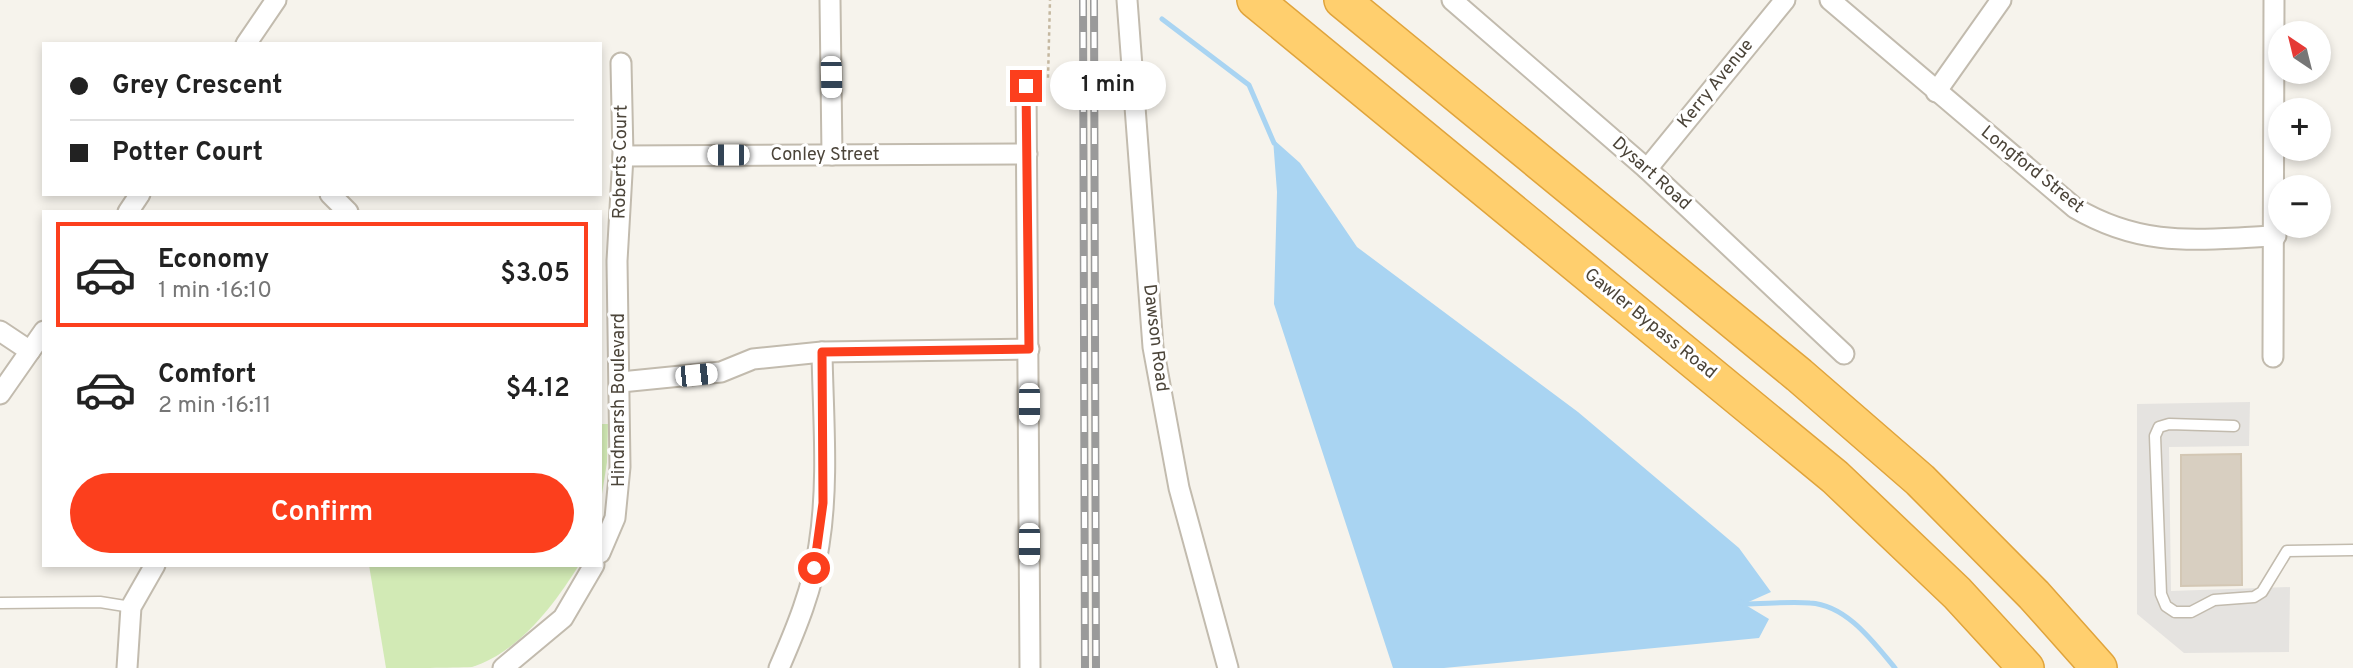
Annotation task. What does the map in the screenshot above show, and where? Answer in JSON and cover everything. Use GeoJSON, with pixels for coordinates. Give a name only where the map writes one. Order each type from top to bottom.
{"type":"FeatureCollection","features":[{"type":"Feature","properties":{"kind":"highway","name":"Gawler Bypass Road"},"geometry":{"type":"LineString","coordinates":[[1255,0],[1835,477],[1957,593],[2026,668]]}},
{"type":"Feature","properties":{"kind":"highway"},"geometry":{"type":"LineString","coordinates":[[1342,0],[1799,375],[1920,480],[2034,595],[2099,668]]}},
{"type":"Feature","properties":{"kind":"street"},"geometry":{"type":"LineString","coordinates":[[247,42],[276,0]]}},
{"type":"Feature","properties":{"kind":"street"},"geometry":{"type":"LineString","coordinates":[[830,0],[832,155]]}},
{"type":"Feature","properties":{"kind":"street","name":"Dawson Road"},"geometry":{"type":"LineString","coordinates":[[1128,0],[1153,347],[1179,488],[1228,668]]}},
{"type":"Feature","properties":{"kind":"street","name":"Dysart Road"},"geometry":{"type":"LineString","coordinates":[[1452,0],[1647,169],[1844,354]]}},
{"type":"Feature","properties":{"kind":"street","name":"Kerry Avenue"},"geometry":{"type":"LineString","coordinates":[[1647,169],[1785,0]]}},
{"type":"Feature","properties":{"kind":"street","name":"Longford Street"},"geometry":{"type":"LineString","coordinates":[[1830,0],[2076,208],[2098,221],[2168,240],[2268,236]]}},
{"type":"Feature","properties":{"kind":"street"},"geometry":{"type":"LineString","coordinates":[[1936,92],[2001,0]]}},
{"type":"Feature","properties":{"kind":"street"},"geometry":{"type":"LineString","coordinates":[[2274,0],[2275,175]]}},
{"type":"Feature","properties":{"kind":"street","name":"Roberts Court"},"geometry":{"type":"LineString","coordinates":[[609,262],[623,156],[621,63]]}},
{"type":"Feature","properties":{"kind":"street"},"geometry":{"type":"LineString","coordinates":[[1026,86],[1030,668]]}},
{"type":"Feature","properties":{"kind":"street","name":"Conley Street"},"geometry":{"type":"LineString","coordinates":[[623,156],[1027,154]]}},
{"type":"Feature","properties":{"kind":"street"},"geometry":{"type":"LineString","coordinates":[[2273,357],[2276,238]]}},
{"type":"Feature","properties":{"kind":"street","name":"Hindmarsh Boulevard"},"geometry":{"type":"LineString","coordinates":[[602,548],[615,518],[619,492],[621,382],[609,262]]}},
{"type":"Feature","properties":{"kind":"street"},"geometry":{"type":"LineString","coordinates":[[0,331],[30,351]]}},
{"type":"Feature","properties":{"kind":"street"},"geometry":{"type":"LineString","coordinates":[[0,394],[42,334]]}},
{"type":"Feature","properties":{"kind":"street"},"geometry":{"type":"LineString","coordinates":[[621,382],[721,372],[753,359],[822,352],[1029,349]]}},
{"type":"Feature","properties":{"kind":"street"},"geometry":{"type":"LineString","coordinates":[[779,668],[809,589],[819,546],[823,503],[822,352]]}},
{"type":"Feature","properties":{"kind":"street"},"geometry":{"type":"LineString","coordinates":[[127,668],[131,607],[154,567]]}},
{"type":"Feature","properties":{"kind":"street"},"geometry":{"type":"LineString","coordinates":[[503,668],[563,618],[593,567]]}},
{"type":"Feature","properties":{"kind":"lane"},"geometry":{"type":"LineString","coordinates":[[2234,426],[2169,424],[2159,427],[2155,436],[2161,594],[2166,606],[2175,612],[2190,612],[2214,600],[2254,597],[2262,592],[2287,551],[2353,550]]}},
{"type":"Feature","properties":{"kind":"lane"},"geometry":{"type":"LineString","coordinates":[[0,603],[100,602],[131,607]]}},
{"type":"Feature","properties":{"kind":"path"},"geometry":{"type":"LineString","coordinates":[[1026,86],[1048,79],[1050,0]]}},
{"type":"Feature","properties":{"kind":"green space"},"geometry":{"type":"Polygon","coordinates":[[[602,424],[608,424],[607,462],[602,494],[602,424]]]}},
{"type":"Feature","properties":{"kind":"green space"},"geometry":{"type":"Polygon","coordinates":[[[369,567],[578,567],[534,625],[520,639],[489,660],[472,667],[386,668],[369,567]]]}},
{"type":"Feature","properties":{"kind":"shaded area"},"geometry":{"type":"Polygon","coordinates":[[[2250,402],[2249,446],[2169,447],[2171,591],[2290,587],[2289,652],[2184,653],[2137,614],[2137,404],[2250,402]]]}},
{"type":"Feature","properties":{"kind":"water"},"geometry":{"type":"Polygon","coordinates":[[[1273,139],[1300,163],[1357,247],[1578,412],[1739,548],[1771,592],[1744,604],[1769,619],[1759,638],[1444,668],[1393,668],[1274,304],[1277,192],[1273,139]]]}},
{"type":"Feature","properties":{"kind":"building"},"geometry":{"type":"Polygon","coordinates":[[[2241,454],[2242,585],[2181,586],[2181,455],[2241,454]]]}},
{"type":"Feature","properties":{"kind":"waterway"},"geometry":{"type":"LineString","coordinates":[[1162,19],[1249,85],[1274,143]]}},
{"type":"Feature","properties":{"kind":"waterway"},"geometry":{"type":"LineString","coordinates":[[1740,602],[1810,603],[1836,610],[1858,627],[1895,668]]}},
{"type":"Feature","properties":{"kind":"railway"},"geometry":{"type":"LineString","coordinates":[[1083,0],[1085,668]]}},
{"type":"Feature","properties":{"kind":"railway"},"geometry":{"type":"LineString","coordinates":[[1094,0],[1096,668]]}},
{"type":"Feature","properties":{"kind":"route"},"geometry":{"type":"LineString","coordinates":[[814,568],[823,503],[822,352],[1029,349],[1026,86]]}}]}
